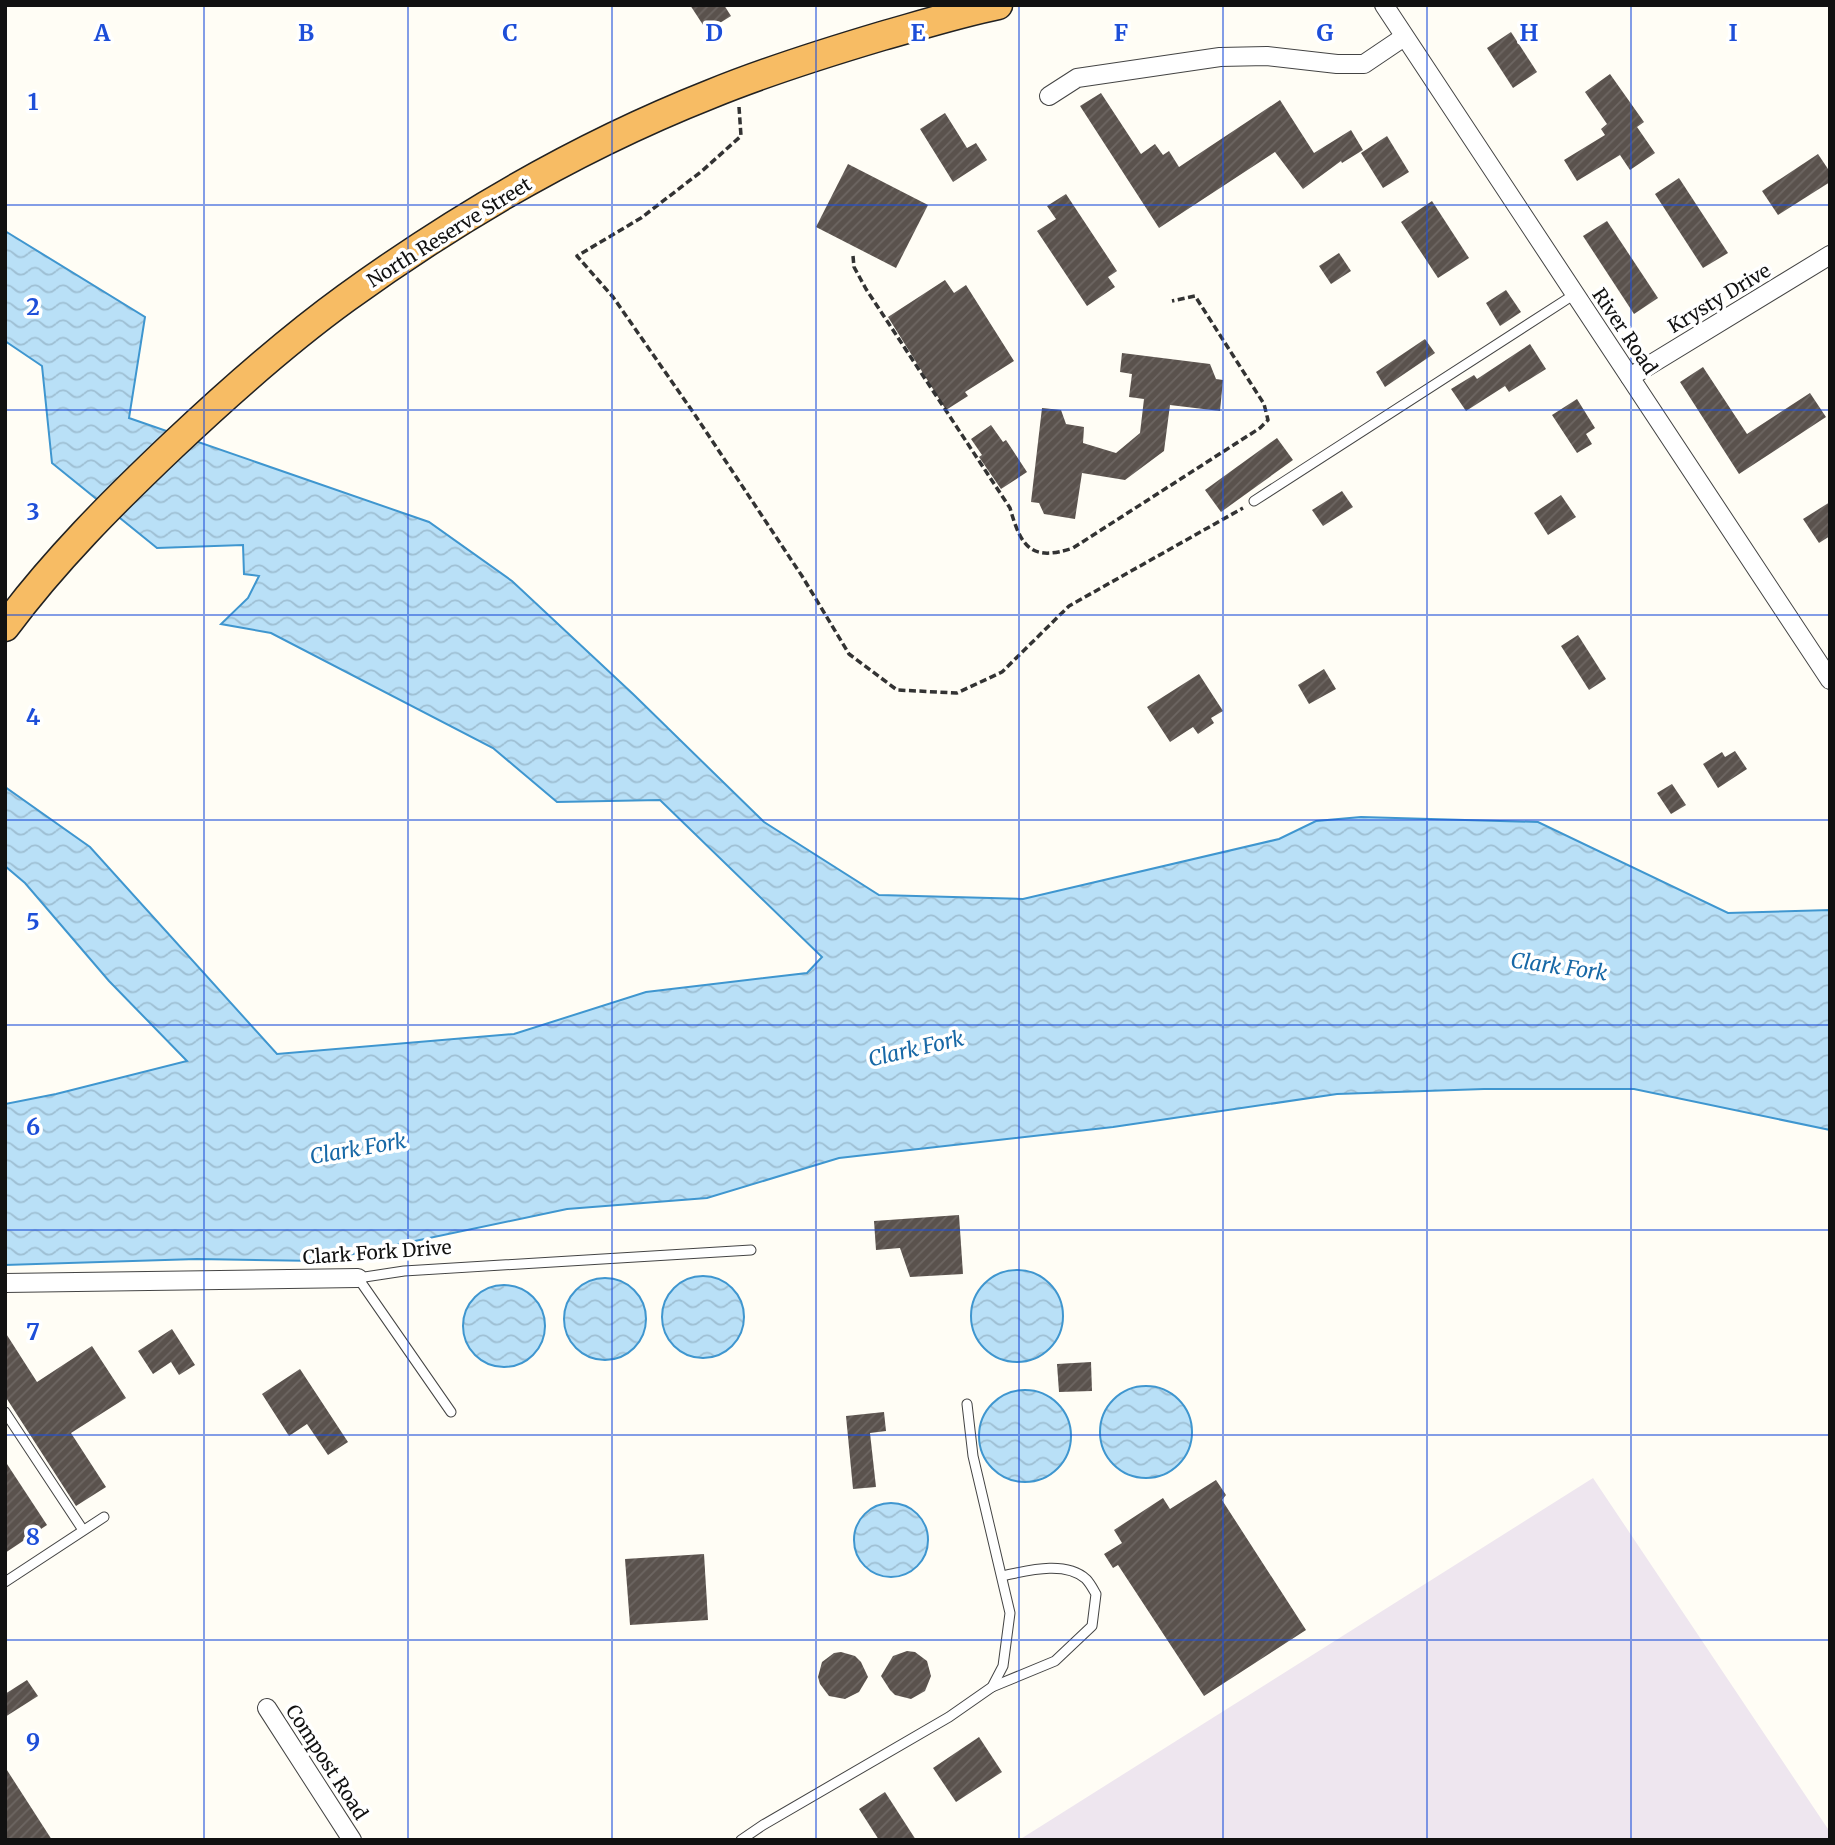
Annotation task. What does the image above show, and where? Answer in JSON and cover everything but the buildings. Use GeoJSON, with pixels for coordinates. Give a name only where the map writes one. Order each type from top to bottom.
{"type":"FeatureCollection","features":[{"type":"Feature","properties":{"kind":"highway","name":"North Reserve Street"},"geometry":{"type":"LineString","coordinates":[[13,616],[95,522],[234,387],[345,299],[522,185],[628,131],[736,84],[845,47],[998,5]]}},
{"type":"Feature","properties":{"kind":"street","name":"River Road"},"geometry":{"type":"LineString","coordinates":[[1384,5],[1830,680]]}},
{"type":"Feature","properties":{"kind":"street"},"geometry":{"type":"LineString","coordinates":[[1049,96],[1077,78],[1220,57],[1267,56],[1337,64],[1364,64],[1404,37]]}},
{"type":"Feature","properties":{"kind":"street","name":"Krysty Drive"},"geometry":{"type":"LineString","coordinates":[[1630,377],[1830,255]]}},
{"type":"Feature","properties":{"kind":"street","name":"Clark Fork Drive"},"geometry":{"type":"LineString","coordinates":[[5,1283],[358,1278]]}},
{"type":"Feature","properties":{"kind":"street","name":"Compost Road"},"geometry":{"type":"LineString","coordinates":[[267,1708],[352,1840]]}},
{"type":"Feature","properties":{"kind":"lane"},"geometry":{"type":"LineString","coordinates":[[1254,501],[1574,294]]}},
{"type":"Feature","properties":{"kind":"lane","name":"Clark Fork Drive"},"geometry":{"type":"LineString","coordinates":[[358,1278],[404,1271],[751,1250]]}},
{"type":"Feature","properties":{"kind":"lane"},"geometry":{"type":"LineString","coordinates":[[358,1278],[451,1412]]}},
{"type":"Feature","properties":{"kind":"lane"},"geometry":{"type":"LineString","coordinates":[[967,1404],[973,1455],[1010,1613],[1003,1666],[992,1687]]}},
{"type":"Feature","properties":{"kind":"lane"},"geometry":{"type":"LineString","coordinates":[[5,1412],[83,1530]]}},
{"type":"Feature","properties":{"kind":"lane"},"geometry":{"type":"LineString","coordinates":[[5,1582],[104,1517]]}},
{"type":"Feature","properties":{"kind":"lane"},"geometry":{"type":"LineString","coordinates":[[741,1840],[949,1717],[992,1687],[1055,1661],[1091,1626],[1096,1594],[1086,1579],[1075,1573],[1046,1567],[1002,1576]]}},
{"type":"Feature","properties":{"kind":"path"},"geometry":{"type":"LineString","coordinates":[[736,84],[741,136],[702,172],[641,218],[577,256],[613,297],[695,415],[802,576],[849,654],[897,690],[957,693],[1002,672],[1069,606],[1254,501]]}},
{"type":"Feature","properties":{"kind":"path"},"geometry":{"type":"LineString","coordinates":[[853,256],[854,267],[866,289],[1010,508],[1017,533],[1026,546],[1053,555],[1073,548],[1260,428],[1268,420],[1264,404],[1195,296],[1172,302]]}},
{"type":"Feature","properties":{"kind":"shaded area"},"geometry":{"type":"Polygon","coordinates":[[[1593,1478],[1830,1832],[1830,1840],[1019,1840],[1593,1478]]]}},
{"type":"Feature","properties":{"kind":"water","name":"Clark Fork"},"geometry":{"type":"Polygon","coordinates":[[[5,231],[145,317],[129,418],[429,522],[512,581],[764,822],[879,895],[1023,899],[1279,839],[1316,821],[1361,817],[1538,822],[1728,913],[1830,910],[1830,1130],[1634,1089],[1484,1089],[1337,1094],[1113,1127],[839,1158],[707,1198],[567,1209],[320,1261],[197,1259],[5,1265],[5,1104],[187,1061],[109,981],[25,883],[5,866],[5,787],[90,847],[277,1054],[514,1034],[646,992],[807,973],[822,957],[660,800],[557,802],[493,748],[271,633],[221,624],[248,598],[259,576],[244,574],[243,545],[157,548],[52,463],[42,366],[5,341],[5,231]]]}},
{"type":"Feature","properties":{"kind":"water"},"geometry":{"type":"Polygon","coordinates":[[[1017,1270],[1035,1274],[1049,1284],[1059,1298],[1063,1316],[1059,1334],[1049,1348],[1035,1358],[1017,1362],[999,1358],[985,1348],[975,1334],[971,1316],[975,1298],[985,1284],[999,1274],[1017,1270]]]}},
{"type":"Feature","properties":{"kind":"water"},"geometry":{"type":"Polygon","coordinates":[[[703,1276],[719,1279],[732,1288],[741,1301],[744,1317],[741,1333],[732,1346],[719,1355],[703,1358],[687,1355],[674,1346],[665,1333],[662,1317],[665,1301],[674,1288],[687,1279],[703,1276]]]}},
{"type":"Feature","properties":{"kind":"water"},"geometry":{"type":"Polygon","coordinates":[[[605,1278],[621,1281],[634,1290],[643,1303],[646,1319],[643,1335],[634,1348],[621,1357],[605,1360],[589,1357],[576,1348],[567,1335],[564,1319],[567,1303],[576,1290],[589,1281],[605,1278]]]}},
{"type":"Feature","properties":{"kind":"water"},"geometry":{"type":"Polygon","coordinates":[[[504,1285],[520,1288],[533,1297],[542,1310],[545,1326],[542,1342],[533,1355],[520,1364],[504,1367],[488,1364],[475,1355],[466,1342],[463,1326],[466,1310],[475,1297],[488,1288],[504,1285]]]}},
{"type":"Feature","properties":{"kind":"water"},"geometry":{"type":"Polygon","coordinates":[[[1146,1386],[1164,1390],[1178,1400],[1188,1414],[1192,1432],[1188,1450],[1178,1464],[1164,1474],[1146,1478],[1128,1474],[1114,1464],[1104,1450],[1100,1432],[1104,1414],[1114,1400],[1128,1390],[1146,1386]]]}},
{"type":"Feature","properties":{"kind":"water"},"geometry":{"type":"Polygon","coordinates":[[[1025,1390],[1043,1394],[1057,1404],[1067,1418],[1071,1436],[1067,1454],[1057,1468],[1043,1478],[1025,1482],[1007,1478],[993,1468],[983,1454],[979,1436],[983,1418],[993,1404],[1007,1394],[1025,1390]]]}},
{"type":"Feature","properties":{"kind":"water"},"geometry":{"type":"Polygon","coordinates":[[[891,1503],[905,1506],[917,1514],[925,1526],[928,1540],[925,1554],[917,1566],[905,1574],[891,1577],[877,1574],[865,1566],[857,1554],[854,1540],[857,1526],[865,1514],[877,1506],[891,1503]]]}}]}
